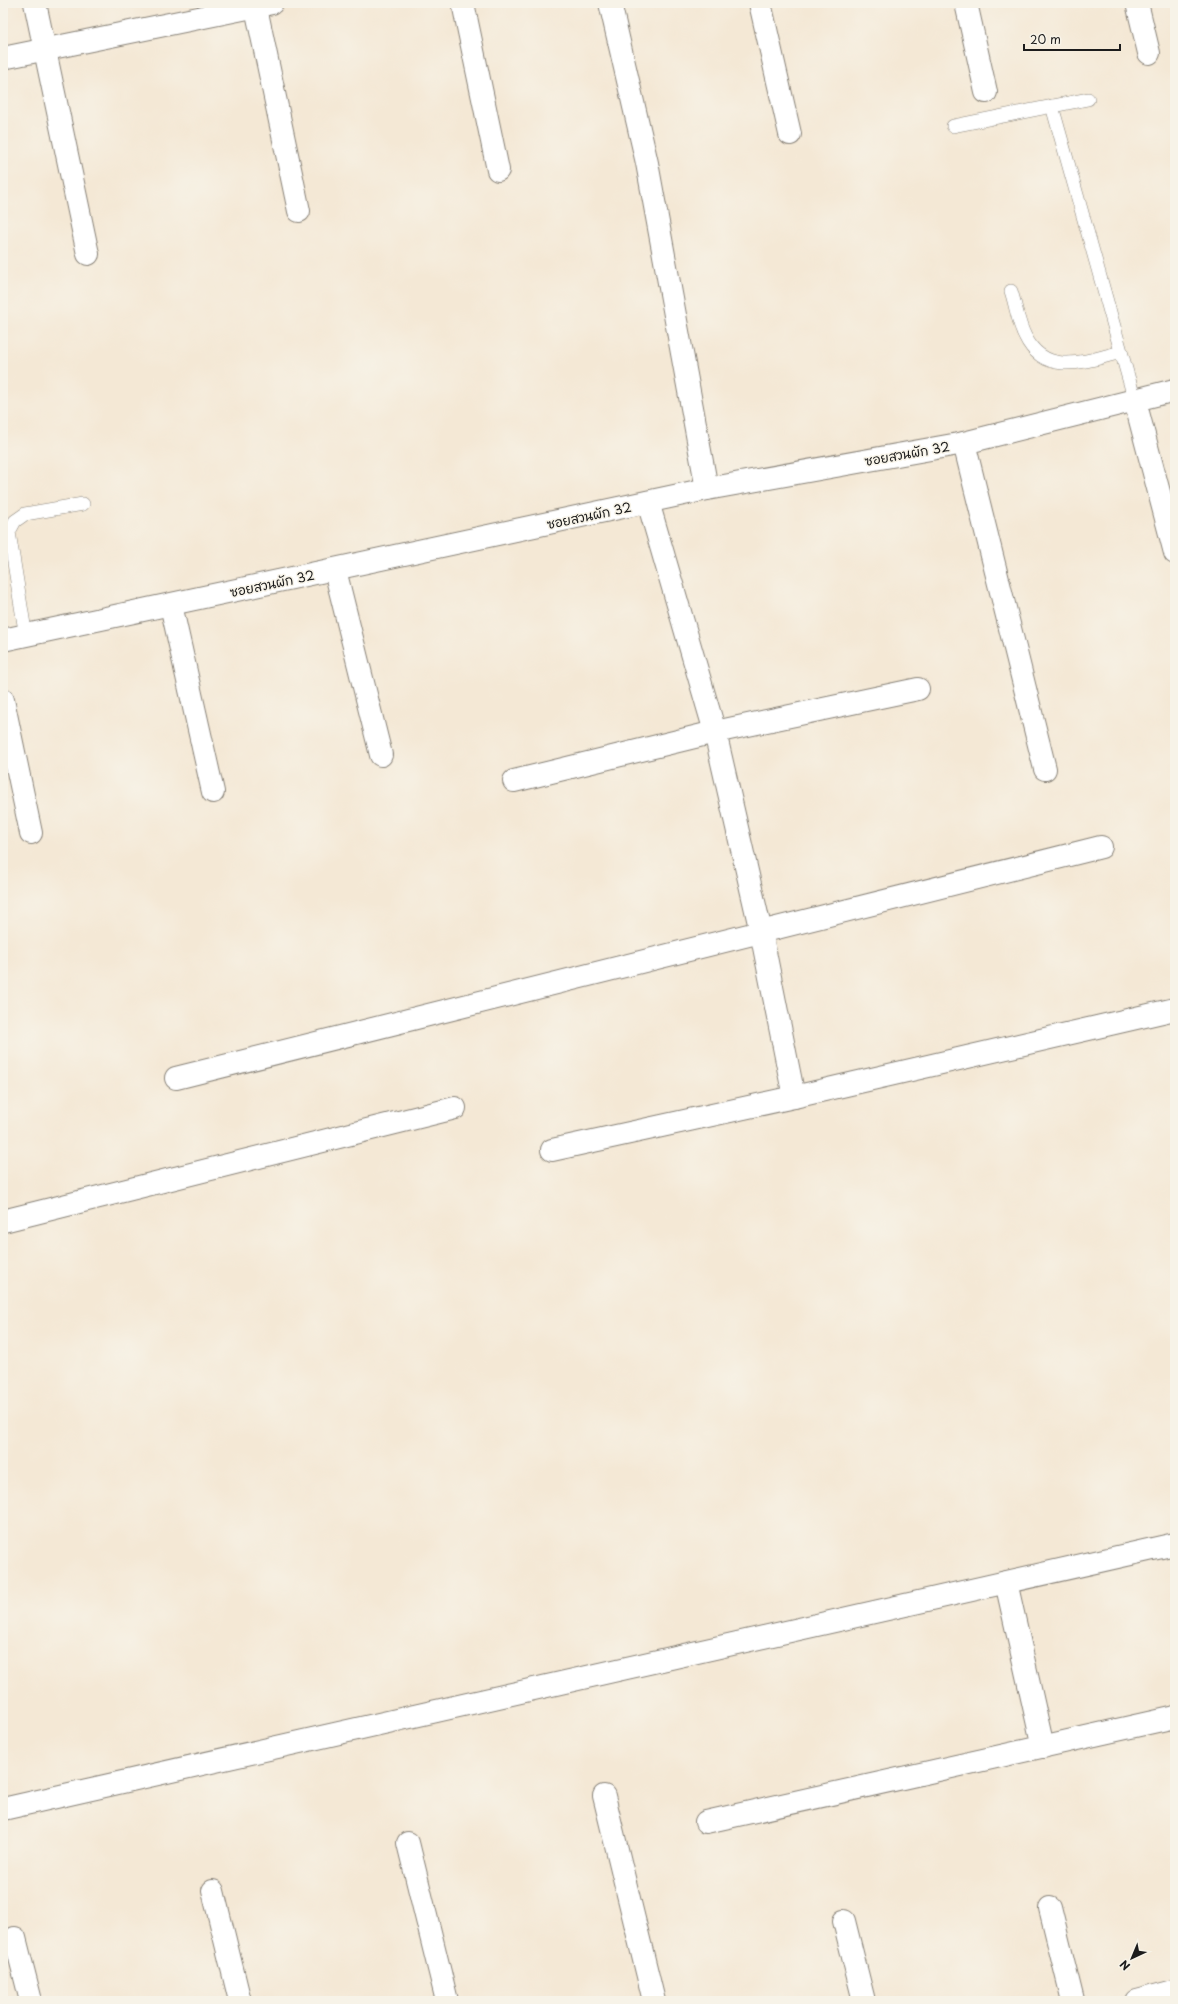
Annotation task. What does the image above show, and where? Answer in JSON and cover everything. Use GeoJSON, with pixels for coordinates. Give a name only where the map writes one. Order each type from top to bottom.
{"type":"FeatureCollection","features":[{"type":"Feature","properties":{"kind":"street"},"geometry":{"type":"LineString","coordinates":[[35,3],[88,254]]}},
{"type":"Feature","properties":{"kind":"street"},"geometry":{"type":"LineString","coordinates":[[463,3],[498,170]]}},
{"type":"Feature","properties":{"kind":"street"},"geometry":{"type":"LineString","coordinates":[[610,3],[647,163],[708,489]]}},
{"type":"Feature","properties":{"kind":"street"},"geometry":{"type":"LineString","coordinates":[[760,3],[790,134]]}},
{"type":"Feature","properties":{"kind":"street"},"geometry":{"type":"LineString","coordinates":[[966,3],[986,92]]}},
{"type":"Feature","properties":{"kind":"street"},"geometry":{"type":"LineString","coordinates":[[1137,3],[1149,53]]}},
{"type":"Feature","properties":{"kind":"street"},"geometry":{"type":"LineString","coordinates":[[3,58],[261,4],[299,211]]}},
{"type":"Feature","properties":{"kind":"street","name":"ซอยสวนผัก 32"},"geometry":{"type":"LineString","coordinates":[[3,640],[26,637],[708,489],[964,443],[1175,390]]}},
{"type":"Feature","properties":{"kind":"street"},"geometry":{"type":"LineString","coordinates":[[1135,401],[1175,553]]}},
{"type":"Feature","properties":{"kind":"street"},"geometry":{"type":"LineString","coordinates":[[964,443],[1045,769]]}},
{"type":"Feature","properties":{"kind":"street"},"geometry":{"type":"LineString","coordinates":[[648,502],[715,732],[761,932],[794,1096]]}},
{"type":"Feature","properties":{"kind":"street"},"geometry":{"type":"LineString","coordinates":[[335,570],[381,755]]}},
{"type":"Feature","properties":{"kind":"street"},"geometry":{"type":"LineString","coordinates":[[171,605],[213,792]]}},
{"type":"Feature","properties":{"kind":"street"},"geometry":{"type":"LineString","coordinates":[[514,781],[715,732],[918,688]]}},
{"type":"Feature","properties":{"kind":"street"},"geometry":{"type":"LineString","coordinates":[[3,700],[32,833]]}},
{"type":"Feature","properties":{"kind":"street"},"geometry":{"type":"LineString","coordinates":[[176,1078],[1101,847]]}},
{"type":"Feature","properties":{"kind":"street"},"geometry":{"type":"LineString","coordinates":[[552,1150],[1175,1009]]}},
{"type":"Feature","properties":{"kind":"street"},"geometry":{"type":"LineString","coordinates":[[3,1221],[455,1108]]}},
{"type":"Feature","properties":{"kind":"street"},"geometry":{"type":"LineString","coordinates":[[3,1809],[1175,1544]]}},
{"type":"Feature","properties":{"kind":"street"},"geometry":{"type":"LineString","coordinates":[[1006,1582],[1043,1747]]}},
{"type":"Feature","properties":{"kind":"street"},"geometry":{"type":"LineString","coordinates":[[706,1822],[1175,1717]]}},
{"type":"Feature","properties":{"kind":"street"},"geometry":{"type":"LineString","coordinates":[[604,1796],[654,2001]]}},
{"type":"Feature","properties":{"kind":"street"},"geometry":{"type":"LineString","coordinates":[[408,1843],[447,2001]]}},
{"type":"Feature","properties":{"kind":"street"},"geometry":{"type":"LineString","coordinates":[[213,1890],[240,2001]]}},
{"type":"Feature","properties":{"kind":"street"},"geometry":{"type":"LineString","coordinates":[[1050,1908],[1073,2001]]}},
{"type":"Feature","properties":{"kind":"street"},"geometry":{"type":"LineString","coordinates":[[844,1921],[864,2001]]}},
{"type":"Feature","properties":{"kind":"street"},"geometry":{"type":"LineString","coordinates":[[15,1938],[31,2001]]}},
{"type":"Feature","properties":{"kind":"street"},"geometry":{"type":"LineString","coordinates":[[1137,2001],[1175,1991]]}},
{"type":"Feature","properties":{"kind":"lane"},"geometry":{"type":"LineString","coordinates":[[953,126],[1088,99]]}},
{"type":"Feature","properties":{"kind":"lane"},"geometry":{"type":"LineString","coordinates":[[1052,106],[1135,401]]}},
{"type":"Feature","properties":{"kind":"lane"},"geometry":{"type":"LineString","coordinates":[[1011,292],[1025,336],[1037,352],[1048,360],[1073,364],[1121,352]]}},
{"type":"Feature","properties":{"kind":"lane"},"geometry":{"type":"LineString","coordinates":[[26,637],[9,532],[15,521],[26,514],[83,504]]}}]}
